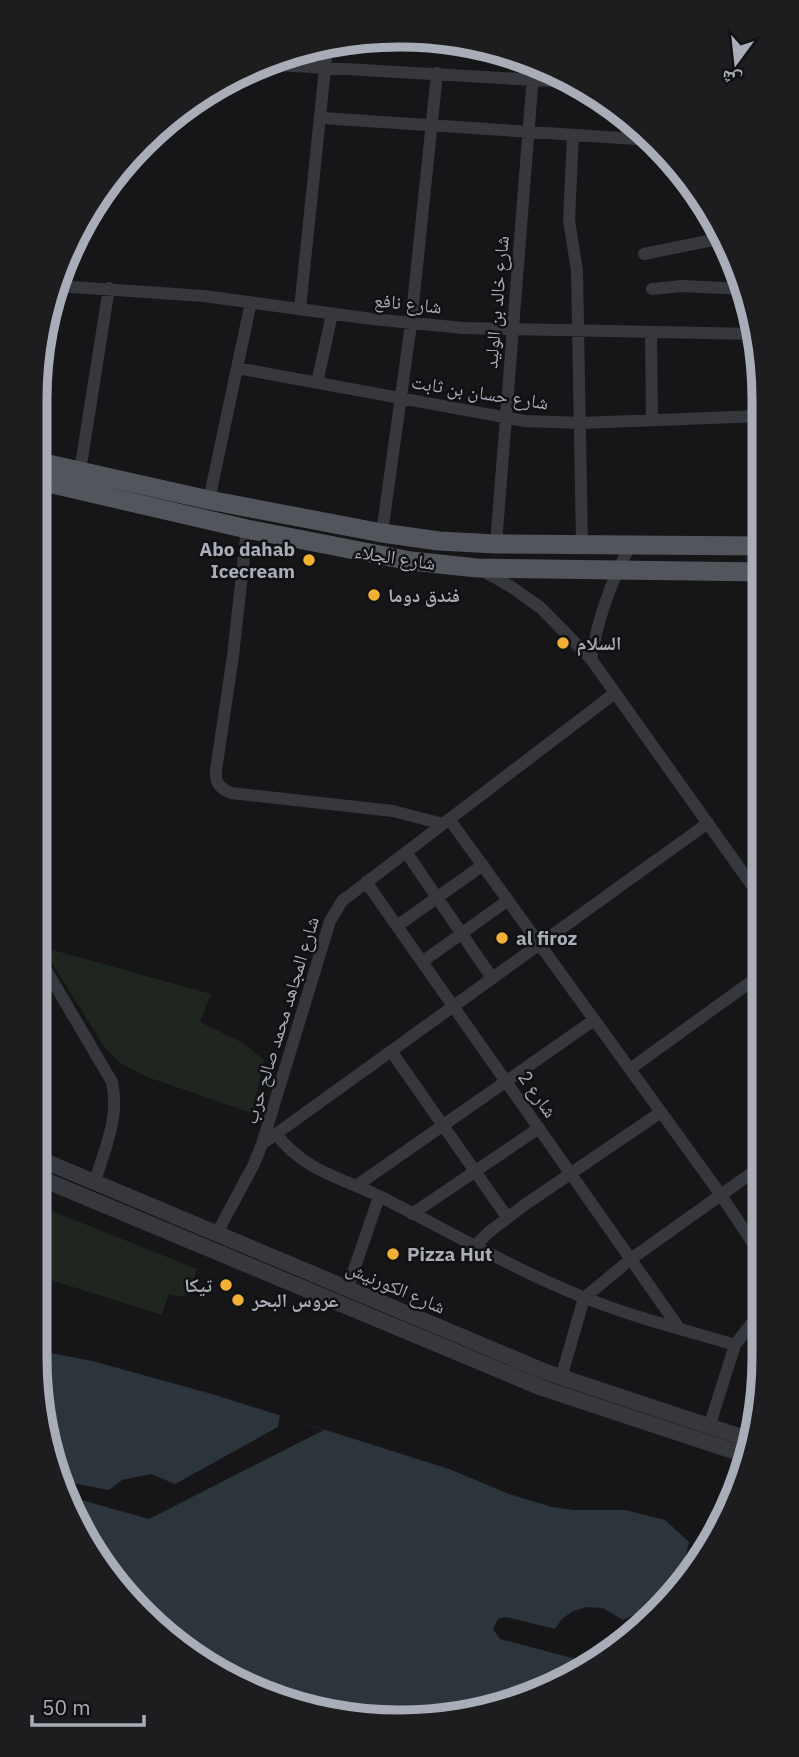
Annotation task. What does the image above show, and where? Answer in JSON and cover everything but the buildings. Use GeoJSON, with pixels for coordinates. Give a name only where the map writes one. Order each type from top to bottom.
{"type":"FeatureCollection","features":[{"type":"Feature","properties":{"kind":"main road","name":"شارع الجلاء"},"geometry":{"type":"LineString","coordinates":[[47,464],[209,500],[382,533],[439,541],[496,544],[752,546]]}},
{"type":"Feature","properties":{"kind":"main road","name":"شارع الجلاء"},"geometry":{"type":"LineString","coordinates":[[47,483],[247,530],[378,556],[477,568],[752,572]]}},
{"type":"Feature","properties":{"kind":"street"},"geometry":{"type":"LineString","coordinates":[[300,309],[327,55]]}},
{"type":"Feature","properties":{"kind":"street"},"geometry":{"type":"LineString","coordinates":[[288,65],[547,80]]}},
{"type":"Feature","properties":{"kind":"street"},"geometry":{"type":"LineString","coordinates":[[382,533],[411,324],[437,73]]}},
{"type":"Feature","properties":{"kind":"street","name":"شارع خالد بن الوليد"},"geometry":{"type":"LineString","coordinates":[[496,544],[533,74]]}},
{"type":"Feature","properties":{"kind":"street"},"geometry":{"type":"LineString","coordinates":[[322,118],[573,135],[630,133]]}},
{"type":"Feature","properties":{"kind":"street"},"geometry":{"type":"LineString","coordinates":[[573,135],[569,220],[577,271],[582,545]]}},
{"type":"Feature","properties":{"kind":"street"},"geometry":{"type":"LineString","coordinates":[[644,254],[713,239]]}},
{"type":"Feature","properties":{"kind":"street","name":"شارع نافع"},"geometry":{"type":"LineString","coordinates":[[66,286],[251,302],[411,324],[577,331],[745,334]]}},
{"type":"Feature","properties":{"kind":"street"},"geometry":{"type":"LineString","coordinates":[[652,289],[692,286],[734,288]]}},
{"type":"Feature","properties":{"kind":"street"},"geometry":{"type":"LineString","coordinates":[[80,471],[109,288]]}},
{"type":"Feature","properties":{"kind":"street"},"geometry":{"type":"LineString","coordinates":[[209,500],[251,302]]}},
{"type":"Feature","properties":{"kind":"street"},"geometry":{"type":"LineString","coordinates":[[317,383],[332,314]]}},
{"type":"Feature","properties":{"kind":"street"},"geometry":{"type":"LineString","coordinates":[[651,332],[652,420]]}},
{"type":"Feature","properties":{"kind":"street","name":"شارع حسان بن ثابت"},"geometry":{"type":"LineString","coordinates":[[237,368],[506,419],[581,423],[752,416]]}},
{"type":"Feature","properties":{"kind":"street"},"geometry":{"type":"LineString","coordinates":[[247,530],[233,656],[215,778],[219,785],[231,793],[393,811],[446,821],[483,865],[752,1242]]}},
{"type":"Feature","properties":{"kind":"street"},"geometry":{"type":"LineString","coordinates":[[592,659],[601,612],[617,570],[631,544]]}},
{"type":"Feature","properties":{"kind":"street"},"geometry":{"type":"LineString","coordinates":[[477,568],[534,603],[592,659],[752,887]]}},
{"type":"Feature","properties":{"kind":"street","name":"شارع المجاهد محمد صالح حرب"},"geometry":{"type":"LineString","coordinates":[[216,1233],[262,1144],[330,921],[342,901],[615,693]]}},
{"type":"Feature","properties":{"kind":"street"},"geometry":{"type":"LineString","coordinates":[[262,1144],[708,823]]}},
{"type":"Feature","properties":{"kind":"street"},"geometry":{"type":"LineString","coordinates":[[406,852],[492,978]]}},
{"type":"Feature","properties":{"kind":"street"},"geometry":{"type":"LineString","coordinates":[[397,926],[483,865]]}},
{"type":"Feature","properties":{"kind":"street","name":"شارع 2"},"geometry":{"type":"LineString","coordinates":[[366,882],[679,1328]]}},
{"type":"Feature","properties":{"kind":"street"},"geometry":{"type":"LineString","coordinates":[[422,961],[508,900]]}},
{"type":"Feature","properties":{"kind":"street"},"geometry":{"type":"LineString","coordinates":[[47,971],[112,1082],[115,1094],[114,1121],[95,1181]]}},
{"type":"Feature","properties":{"kind":"street"},"geometry":{"type":"LineString","coordinates":[[630,1069],[752,981]]}},
{"type":"Feature","properties":{"kind":"street"},"geometry":{"type":"LineString","coordinates":[[356,1186],[594,1020]]}},
{"type":"Feature","properties":{"kind":"street"},"geometry":{"type":"LineString","coordinates":[[391,1051],[507,1217]]}},
{"type":"Feature","properties":{"kind":"street"},"geometry":{"type":"LineString","coordinates":[[475,1246],[507,1217],[661,1112]]}},
{"type":"Feature","properties":{"kind":"street"},"geometry":{"type":"LineString","coordinates":[[412,1214],[539,1128]]}},
{"type":"Feature","properties":{"kind":"street"},"geometry":{"type":"LineString","coordinates":[[276,1134],[287,1148],[311,1166],[379,1196],[584,1298],[735,1345]]}},
{"type":"Feature","properties":{"kind":"street","name":"شارع الكورنيش"},"geometry":{"type":"LineString","coordinates":[[47,1162],[561,1378],[742,1438]]}},
{"type":"Feature","properties":{"kind":"street"},"geometry":{"type":"LineString","coordinates":[[561,1378],[584,1298],[631,1259],[752,1173]]}},
{"type":"Feature","properties":{"kind":"street","name":"شارع الكورنيش"},"geometry":{"type":"LineString","coordinates":[[47,1181],[542,1388],[739,1453]]}},
{"type":"Feature","properties":{"kind":"street"},"geometry":{"type":"LineString","coordinates":[[347,1290],[379,1196]]}},
{"type":"Feature","properties":{"kind":"street"},"geometry":{"type":"LineString","coordinates":[[709,1427],[735,1345],[752,1323]]}},
{"type":"Feature","properties":{"kind":"shaded area"},"geometry":{"type":"Polygon","coordinates":[[[47,948],[211,994],[200,1022],[243,1043],[264,1060],[252,1113],[147,1077],[119,1062],[105,1048],[47,955],[47,948]]]}},
{"type":"Feature","properties":{"kind":"shaded area"},"geometry":{"type":"Polygon","coordinates":[[[52,1211],[197,1269],[188,1294],[179,1297],[169,1294],[162,1315],[47,1279],[47,1230],[52,1211]]]}},
{"type":"Feature","properties":{"kind":"shaded area"},"geometry":{"type":"Polygon","coordinates":[[[47,1352],[92,1361],[212,1394],[449,1469],[509,1494],[552,1507],[625,1510],[665,1520],[689,1542],[697,1545],[649,1607],[614,1637],[576,1663],[534,1683],[491,1698],[423,1709],[354,1707],[308,1698],[265,1683],[223,1663],[185,1637],[150,1607],[120,1572],[94,1534],[66,1471],[50,1403],[47,1352]]]}},
{"type":"Feature","properties":{"kind":"pier"},"geometry":{"type":"Polygon","coordinates":[[[280,1415],[324,1430],[149,1519],[77,1499],[70,1483],[109,1490],[122,1480],[151,1474],[175,1484],[278,1427],[280,1415]]]}},
{"type":"Feature","properties":{"kind":"pier"},"geometry":{"type":"Polygon","coordinates":[[[689,1542],[697,1545],[692,1553],[684,1565],[689,1542]]]}},
{"type":"Feature","properties":{"kind":"pier"},"geometry":{"type":"Polygon","coordinates":[[[587,1607],[603,1608],[623,1620],[647,1609],[614,1637],[580,1660],[500,1639],[493,1629],[498,1619],[506,1617],[555,1629],[562,1619],[573,1611],[587,1607]]]}},
{"type":"Feature","properties":{"kind":"place","name":"Abo dahab Icecream"},"geometry":{"type":"Point","coordinates":[309,560]}},
{"type":"Feature","properties":{"kind":"place","name":"فندق دوما"},"geometry":{"type":"Point","coordinates":[374,595]}},
{"type":"Feature","properties":{"kind":"place","name":"السلام"},"geometry":{"type":"Point","coordinates":[563,643]}},
{"type":"Feature","properties":{"kind":"place","name":"al firoz"},"geometry":{"type":"Point","coordinates":[502,938]}},
{"type":"Feature","properties":{"kind":"place","name":"Pizza Hut"},"geometry":{"type":"Point","coordinates":[393,1254]}},
{"type":"Feature","properties":{"kind":"place","name":"تيكا"},"geometry":{"type":"Point","coordinates":[226,1285]}},
{"type":"Feature","properties":{"kind":"place","name":"عروس البحر"},"geometry":{"type":"Point","coordinates":[238,1300]}}]}
